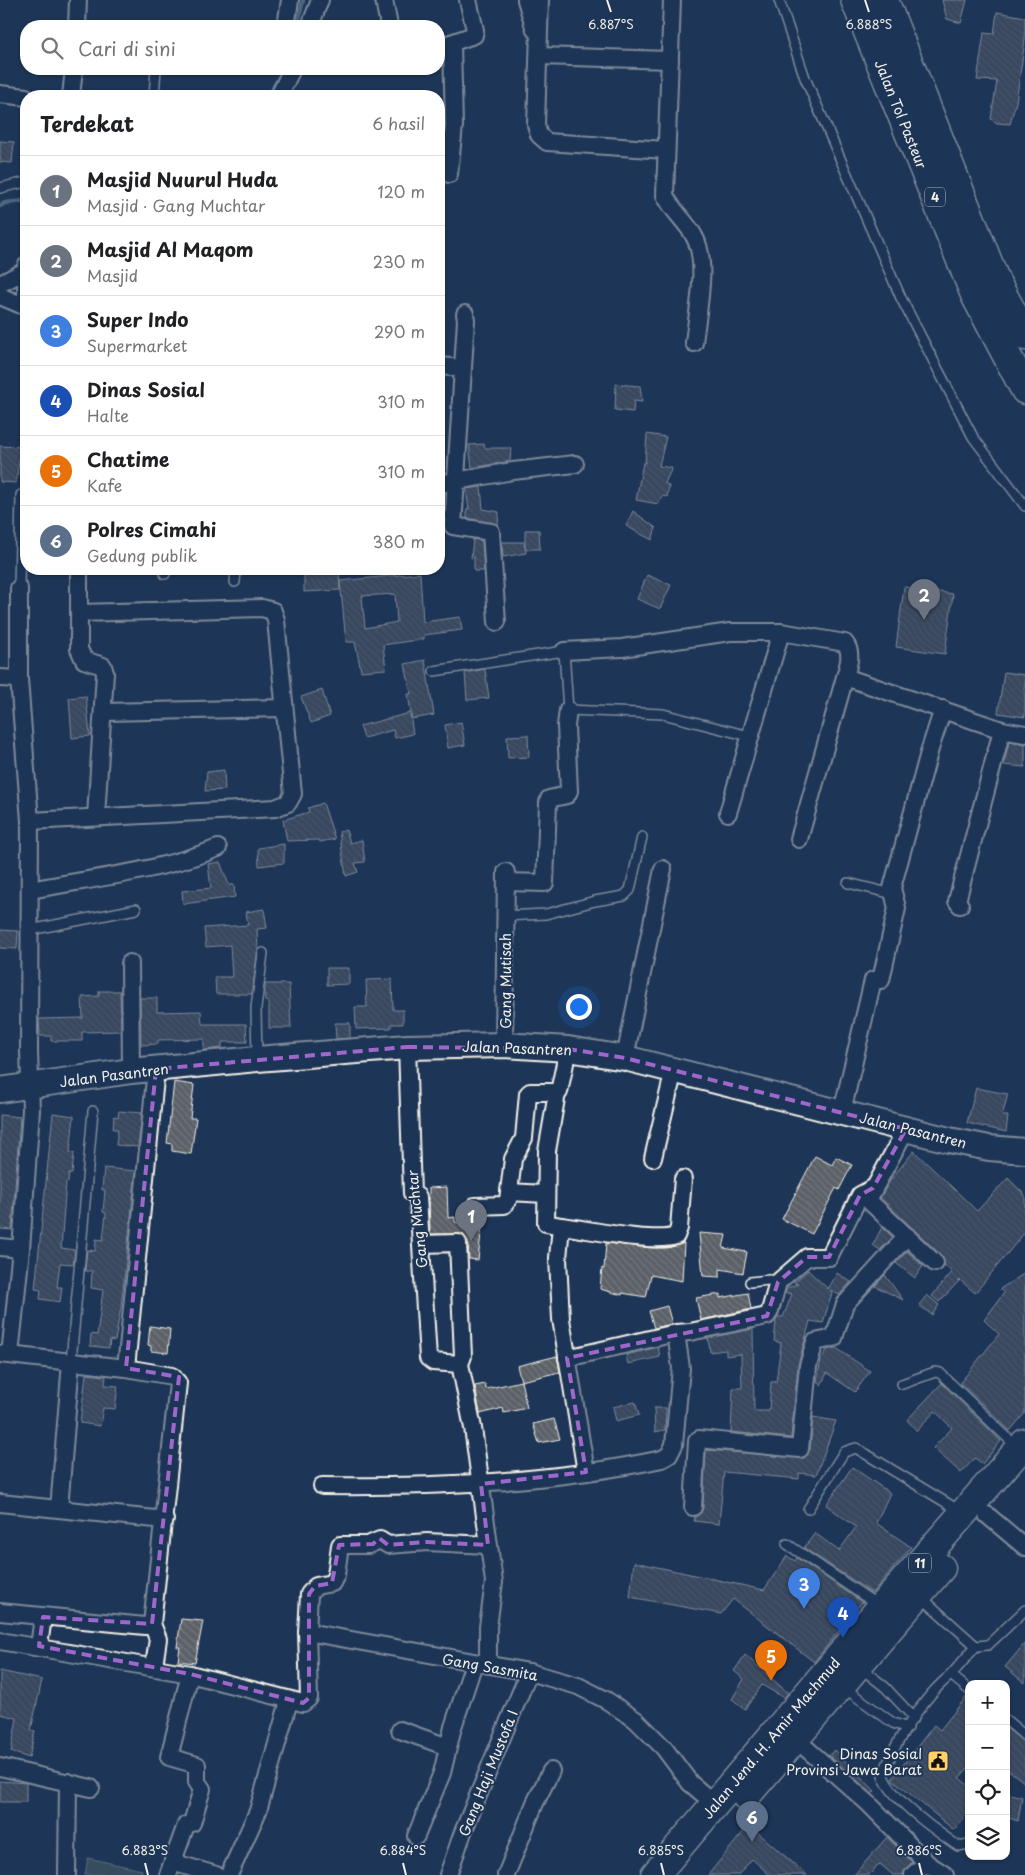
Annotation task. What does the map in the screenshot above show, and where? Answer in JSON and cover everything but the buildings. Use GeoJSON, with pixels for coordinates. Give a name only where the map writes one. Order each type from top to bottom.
{"type":"FeatureCollection","features":[{"type":"Feature","properties":{"kind":"highway","name":"Jalan Tol Pasteur"},"geometry":{"type":"LineString","coordinates":[[855,0],[975,295],[1025,390]]}},
{"type":"Feature","properties":{"kind":"highway","name":"Jalan Tol Pasteur"},"geometry":{"type":"LineString","coordinates":[[884,0],[995,280],[1025,336]]}},
{"type":"Feature","properties":{"kind":"highway","name":"Jalan Jend. H. Amir Machmud"},"geometry":{"type":"LineString","coordinates":[[655,1875],[677,1862],[831,1682],[918,1595],[976,1514],[1023,1454]]}},
{"type":"Feature","properties":{"kind":"highway","name":"Jalan Jend. H. Amir Machmud"},"geometry":{"type":"LineString","coordinates":[[831,1682],[881,1608],[976,1514]]}},
{"type":"Feature","properties":{"kind":"highway","name":"Jalan Jend. H. Amir Machmud"},"geometry":{"type":"LineString","coordinates":[[677,1862],[716,1805],[789,1732]]}},
{"type":"Feature","properties":{"kind":"main road","name":"Jalan Pasantren"},"geometry":{"type":"LineString","coordinates":[[0,1090],[131,1071],[257,1059],[407,1047],[504,1045],[568,1049],[625,1058],[957,1142],[1025,1151]]}},
{"type":"Feature","properties":{"kind":"street"},"geometry":{"type":"LineString","coordinates":[[77,20],[78,0]]}},
{"type":"Feature","properties":{"kind":"street"},"geometry":{"type":"LineString","coordinates":[[287,20],[290,0]]}},
{"type":"Feature","properties":{"kind":"street"},"geometry":{"type":"LineString","coordinates":[[312,20],[320,0]]}},
{"type":"Feature","properties":{"kind":"street"},"geometry":{"type":"LineString","coordinates":[[384,0],[388,20]]}},
{"type":"Feature","properties":{"kind":"street"},"geometry":{"type":"LineString","coordinates":[[449,174],[454,126],[446,45],[474,35],[475,30],[468,0]]}},
{"type":"Feature","properties":{"kind":"street"},"geometry":{"type":"LineString","coordinates":[[526,0],[539,50]]}},
{"type":"Feature","properties":{"kind":"street"},"geometry":{"type":"LineString","coordinates":[[540,0],[536,125],[539,136],[547,142],[666,150]]}},
{"type":"Feature","properties":{"kind":"street"},"geometry":{"type":"LineString","coordinates":[[672,0],[665,195],[670,205],[694,236],[700,249],[701,265],[694,343]]}},
{"type":"Feature","properties":{"kind":"street"},"geometry":{"type":"LineString","coordinates":[[539,50],[670,60]]}},
{"type":"Feature","properties":{"kind":"street"},"geometry":{"type":"LineString","coordinates":[[72,90],[73,75]]}},
{"type":"Feature","properties":{"kind":"street"},"geometry":{"type":"LineString","coordinates":[[281,90],[289,75]]}},
{"type":"Feature","properties":{"kind":"street"},"geometry":{"type":"LineString","coordinates":[[0,94],[20,96]]}},
{"type":"Feature","properties":{"kind":"street"},"geometry":{"type":"LineString","coordinates":[[0,284],[20,272]]}},
{"type":"Feature","properties":{"kind":"street"},"geometry":{"type":"LineString","coordinates":[[0,296],[20,304]]}},
{"type":"Feature","properties":{"kind":"street"},"geometry":{"type":"LineString","coordinates":[[465,314],[463,368],[447,483],[453,526],[491,532],[497,622]]}},
{"type":"Feature","properties":{"kind":"street"},"geometry":{"type":"LineString","coordinates":[[445,366],[463,368]]}},
{"type":"Feature","properties":{"kind":"street"},"geometry":{"type":"LineString","coordinates":[[447,483],[513,471],[575,464]]}},
{"type":"Feature","properties":{"kind":"street"},"geometry":{"type":"LineString","coordinates":[[79,575],[79,649],[84,660],[104,666],[106,673],[96,817]]}},
{"type":"Feature","properties":{"kind":"street"},"geometry":{"type":"LineString","coordinates":[[20,588],[19,679],[30,821],[29,1051],[32,1086],[21,1249],[5,1354],[126,1368],[172,1376],[178,1383],[165,1520],[152,1624],[158,1639],[155,1659]]}},
{"type":"Feature","properties":{"kind":"street"},"geometry":{"type":"LineString","coordinates":[[30,821],[275,808],[288,803],[293,794],[276,620],[273,611],[268,609],[79,613]]}},
{"type":"Feature","properties":{"kind":"street"},"geometry":{"type":"LineString","coordinates":[[564,651],[622,648],[730,632],[781,632],[845,643],[850,657],[799,839]]}},
{"type":"Feature","properties":{"kind":"street"},"geometry":{"type":"LineString","coordinates":[[728,813],[781,632]]}},
{"type":"Feature","properties":{"kind":"street"},"geometry":{"type":"LineString","coordinates":[[845,677],[1002,730],[1025,734]]}},
{"type":"Feature","properties":{"kind":"street"},"geometry":{"type":"LineString","coordinates":[[0,678],[19,679]]}},
{"type":"Feature","properties":{"kind":"street"},"geometry":{"type":"LineString","coordinates":[[104,712],[284,708]]}},
{"type":"Feature","properties":{"kind":"street"},"geometry":{"type":"LineString","coordinates":[[842,1112],[873,980],[881,980],[897,908],[892,888],[943,709]]}},
{"type":"Feature","properties":{"kind":"street","name":"Gang Mutisah"},"geometry":{"type":"LineString","coordinates":[[504,1045],[506,877],[545,883],[548,803],[549,799],[554,796],[567,795],[568,790],[566,726],[568,710]]}},
{"type":"Feature","properties":{"kind":"street"},"geometry":{"type":"LineString","coordinates":[[960,905],[957,901],[1002,730]]}},
{"type":"Feature","properties":{"kind":"street"},"geometry":{"type":"LineString","coordinates":[[30,890],[161,866],[194,858],[218,848]]}},
{"type":"Feature","properties":{"kind":"street"},"geometry":{"type":"LineString","coordinates":[[625,1058],[664,869]]}},
{"type":"Feature","properties":{"kind":"street"},"geometry":{"type":"LineString","coordinates":[[130,963],[131,1071]]}},
{"type":"Feature","properties":{"kind":"street","name":"Gang Muchtar"},"geometry":{"type":"LineString","coordinates":[[407,1047],[412,1193],[418,1197],[428,1358],[432,1362],[460,1364]]}},
{"type":"Feature","properties":{"kind":"street"},"geometry":{"type":"LineString","coordinates":[[568,1049],[560,1092],[557,1093],[547,1151],[544,1194],[546,1223],[638,1236],[666,1238],[676,1236],[679,1228],[683,1179]]}},
{"type":"Feature","properties":{"kind":"street"},"geometry":{"type":"LineString","coordinates":[[126,1368],[156,1069]]}},
{"type":"Feature","properties":{"kind":"street"},"geometry":{"type":"LineString","coordinates":[[653,1158],[674,1070]]}},
{"type":"Feature","properties":{"kind":"street"},"geometry":{"type":"LineString","coordinates":[[475,1206],[504,1205],[508,1200],[513,1159],[524,1138],[528,1094],[530,1092],[557,1093]]}},
{"type":"Feature","properties":{"kind":"street"},"geometry":{"type":"LineString","coordinates":[[906,1129],[868,1197],[869,1202],[935,1263]]}},
{"type":"Feature","properties":{"kind":"street"},"geometry":{"type":"LineString","coordinates":[[567,1358],[676,1333],[762,1318],[770,1311],[778,1282],[807,1257],[829,1257],[860,1196],[873,1188]]}},
{"type":"Feature","properties":{"kind":"street"},"geometry":{"type":"LineString","coordinates":[[509,1192],[544,1194]]}},
{"type":"Feature","properties":{"kind":"street"},"geometry":{"type":"LineString","coordinates":[[561,1226],[558,1258],[561,1319],[586,1472]]}},
{"type":"Feature","properties":{"kind":"street"},"geometry":{"type":"LineString","coordinates":[[693,1507],[697,1441],[699,1439],[800,1448],[808,1366],[815,1342],[834,1338],[846,1304],[907,1236]]}},
{"type":"Feature","properties":{"kind":"street"},"geometry":{"type":"LineString","coordinates":[[416,1836],[442,1773],[448,1746],[481,1664],[494,1582],[481,1484],[460,1364],[463,1356],[458,1243],[422,1244]]}},
{"type":"Feature","properties":{"kind":"street"},"geometry":{"type":"LineString","coordinates":[[0,1247],[21,1249]]}},
{"type":"Feature","properties":{"kind":"street"},"geometry":{"type":"LineString","coordinates":[[322,1486],[481,1484],[629,1466],[669,1455],[674,1445],[681,1368],[676,1333]]}},
{"type":"Feature","properties":{"kind":"street"},"geometry":{"type":"LineString","coordinates":[[59,1510],[71,1362]]}},
{"type":"Feature","properties":{"kind":"street"},"geometry":{"type":"LineString","coordinates":[[0,1503],[165,1520]]}},
{"type":"Feature","properties":{"kind":"street"},"geometry":{"type":"LineString","coordinates":[[976,1514],[1025,1548]]}},
{"type":"Feature","properties":{"kind":"street"},"geometry":{"type":"LineString","coordinates":[[0,1641],[39,1646],[190,1674],[289,1701],[303,1703],[309,1698],[309,1594],[316,1586],[332,1583],[336,1575],[340,1545],[368,1545],[380,1540],[388,1545],[428,1542],[488,1545]]}},
{"type":"Feature","properties":{"kind":"street"},"geometry":{"type":"LineString","coordinates":[[0,1612],[145,1626],[152,1624]]}},
{"type":"Feature","properties":{"kind":"street"},"geometry":{"type":"LineString","coordinates":[[39,1646],[43,1617]]}},
{"type":"Feature","properties":{"kind":"street","name":"Gang Sasmita"},"geometry":{"type":"LineString","coordinates":[[308,1632],[529,1672],[578,1686],[606,1700],[636,1720],[664,1748],[690,1783],[716,1805]]}},
{"type":"Feature","properties":{"kind":"street","name":"Gang Haji Mustofa I"},"geometry":{"type":"LineString","coordinates":[[448,1875],[463,1832],[529,1672]]}},
{"type":"Feature","properties":{"kind":"street"},"geometry":{"type":"LineString","coordinates":[[170,1868],[186,1825],[192,1823],[202,1789],[197,1782],[197,1765],[169,1757],[190,1674]]}},
{"type":"Feature","properties":{"kind":"street"},"geometry":{"type":"LineString","coordinates":[[229,1875],[258,1811],[289,1701]]}},
{"type":"Feature","properties":{"kind":"street"},"geometry":{"type":"LineString","coordinates":[[400,1730],[448,1746]]}},
{"type":"Feature","properties":{"kind":"street"},"geometry":{"type":"LineString","coordinates":[[789,1732],[875,1810],[928,1864],[945,1875]]}},
{"type":"Feature","properties":{"kind":"street"},"geometry":{"type":"LineString","coordinates":[[0,1767],[92,1788]]}},
{"type":"Feature","properties":{"kind":"street"},"geometry":{"type":"LineString","coordinates":[[506,1875],[535,1803],[552,1771]]}},
{"type":"Feature","properties":{"kind":"street"},"geometry":{"type":"LineString","coordinates":[[67,1875],[68,1782]]}},
{"type":"Feature","properties":{"kind":"street"},"geometry":{"type":"LineString","coordinates":[[913,1875],[924,1865],[928,1864]]}},
{"type":"Feature","properties":{"kind":"street"},"geometry":{"type":"LineString","coordinates":[[170,1868],[182,1865],[216,1875]]}},
{"type":"Feature","properties":{"kind":"lane"},"geometry":{"type":"LineString","coordinates":[[779,0],[805,78],[841,165],[864,207],[902,298],[973,437],[1025,506]]}},
{"type":"Feature","properties":{"kind":"lane"},"geometry":{"type":"LineString","coordinates":[[154,90],[156,75]]}},
{"type":"Feature","properties":{"kind":"lane"},"geometry":{"type":"LineString","coordinates":[[0,188],[20,183]]}},
{"type":"Feature","properties":{"kind":"lane"},"geometry":{"type":"LineString","coordinates":[[20,575],[20,588]]}},
{"type":"Feature","properties":{"kind":"lane"},"geometry":{"type":"LineString","coordinates":[[235,582],[236,575]]}},
{"type":"Feature","properties":{"kind":"lane"},"geometry":{"type":"LineString","coordinates":[[434,671],[564,651],[568,710],[663,714],[749,736]]}},
{"type":"Feature","properties":{"kind":"lane"},"geometry":{"type":"LineString","coordinates":[[505,916],[546,914],[595,901],[624,896],[630,890],[642,837]]}},
{"type":"Feature","properties":{"kind":"lane"},"geometry":{"type":"LineString","coordinates":[[848,883],[893,894]]}},
{"type":"Feature","properties":{"kind":"lane"},"geometry":{"type":"LineString","coordinates":[[30,930],[136,909]]}},
{"type":"Feature","properties":{"kind":"lane"},"geometry":{"type":"LineString","coordinates":[[257,1059],[256,1008],[263,953]]}},
{"type":"Feature","properties":{"kind":"lane"},"geometry":{"type":"LineString","coordinates":[[71,1362],[93,1111]]}},
{"type":"Feature","properties":{"kind":"lane"},"geometry":{"type":"LineString","coordinates":[[750,1282],[769,1280],[778,1282]]}},
{"type":"Feature","properties":{"kind":"lane"},"geometry":{"type":"LineString","coordinates":[[902,1384],[935,1372],[944,1375],[1023,1454]]}},
{"type":"Feature","properties":{"kind":"lane"},"geometry":{"type":"LineString","coordinates":[[808,1508],[844,1452],[856,1448],[976,1514]]}},
{"type":"Feature","properties":{"kind":"lane"},"geometry":{"type":"LineString","coordinates":[[787,1544],[881,1608]]}},
{"type":"Feature","properties":{"kind":"lane"},"geometry":{"type":"LineString","coordinates":[[918,1595],[976,1646]]}},
{"type":"Feature","properties":{"kind":"lane"},"geometry":{"type":"LineString","coordinates":[[965,1845],[958,1846],[909,1808],[886,1785],[883,1776],[887,1764],[914,1718],[950,1675],[976,1646],[988,1645],[1025,1610]]}},
{"type":"Feature","properties":{"kind":"lane"},"geometry":{"type":"LineString","coordinates":[[950,1675],[965,1687]]}},
{"type":"Feature","properties":{"kind":"lane"},"geometry":{"type":"LineString","coordinates":[[831,1682],[884,1686],[914,1718]]}},
{"type":"Feature","properties":{"kind":"lane"},"geometry":{"type":"LineString","coordinates":[[831,1682],[893,1723],[908,1728]]}},
{"type":"Feature","properties":{"kind":"lane"},"geometry":{"type":"LineString","coordinates":[[1010,1723],[1025,1736]]}},
{"type":"Feature","properties":{"kind":"highlighted area"},"geometry":{"type":"Polygon","coordinates":[[[407,1047],[568,1049],[625,1058],[906,1129],[873,1188],[860,1195],[829,1257],[807,1257],[778,1282],[767,1316],[567,1358],[586,1472],[481,1484],[488,1545],[427,1542],[388,1545],[379,1538],[373,1544],[339,1545],[332,1583],[315,1586],[309,1594],[309,1698],[303,1703],[190,1674],[39,1646],[43,1617],[152,1624],[179,1377],[126,1368],[156,1069],[407,1047]]]}},
{"type":"Feature","properties":{"kind":"green space"},"geometry":{"type":"Polygon","coordinates":[[[88,1858],[142,1870],[141,1875],[85,1875],[88,1858]]]}},
{"type":"Feature","properties":{"kind":"waterway"},"geometry":{"type":"LineString","coordinates":[[298,20],[303,0]]}},
{"type":"Feature","properties":{"kind":"waterway"},"geometry":{"type":"LineString","coordinates":[[273,90],[281,75]]}},
{"type":"Feature","properties":{"kind":"waterway"},"geometry":{"type":"LineString","coordinates":[[0,206],[5,203],[20,202]]}},
{"type":"Feature","properties":{"kind":"place","name":"Masjid Al Maqom"},"geometry":{"type":"Point","coordinates":[924,620]}},
{"type":"Feature","properties":{"kind":"place","name":"Masjid Nuurul Huda"},"geometry":{"type":"Point","coordinates":[471,1241]}},
{"type":"Feature","properties":{"kind":"place","name":"Super Indo"},"geometry":{"type":"Point","coordinates":[804,1609]}},
{"type":"Feature","properties":{"kind":"place","name":"Dinas Sosial"},"geometry":{"type":"Point","coordinates":[843,1638]}},
{"type":"Feature","properties":{"kind":"place","name":"Chatime"},"geometry":{"type":"Point","coordinates":[771,1681]}},
{"type":"Feature","properties":{"kind":"place","name":"Dinas Sosial Provinsi Jawa Barat"},"geometry":{"type":"Point","coordinates":[938,1761]}},
{"type":"Feature","properties":{"kind":"place","name":"Polres Cimahi"},"geometry":{"type":"Point","coordinates":[752,1842]}}]}
